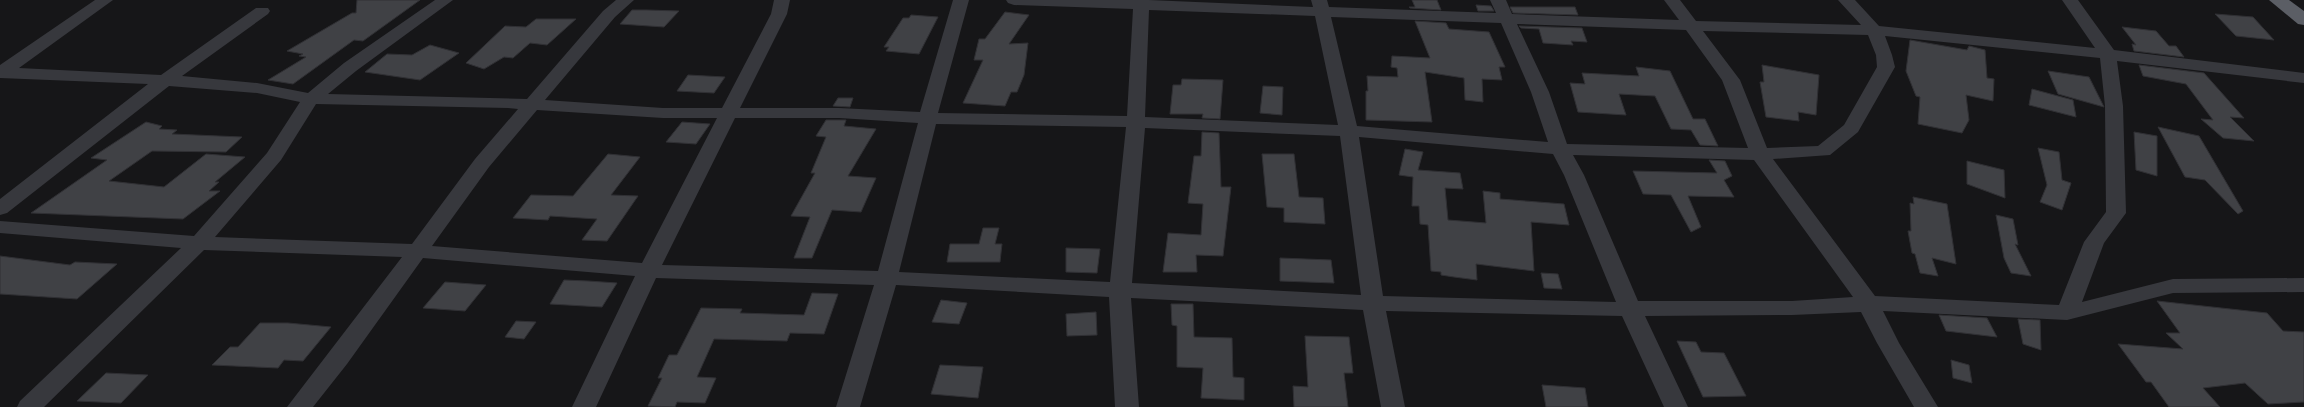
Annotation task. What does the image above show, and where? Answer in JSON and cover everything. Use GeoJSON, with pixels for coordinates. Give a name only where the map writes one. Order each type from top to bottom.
{"type":"FeatureCollection","features":[{"type":"Feature","properties":{"kind":"highway"},"geometry":{"type":"LineString","coordinates":[[2278,0],[2304,20]]}},
{"type":"Feature","properties":{"kind":"street"},"geometry":{"type":"LineString","coordinates":[[0,72],[105,0]]}},
{"type":"Feature","properties":{"kind":"street"},"geometry":{"type":"LineString","coordinates":[[28,407],[199,244],[274,156],[311,99],[350,67],[445,0]]}},
{"type":"Feature","properties":{"kind":"street"},"geometry":{"type":"LineString","coordinates":[[299,407],[339,358],[482,163],[609,14],[626,0]]}},
{"type":"Feature","properties":{"kind":"street"},"geometry":{"type":"LineString","coordinates":[[584,407],[649,270],[726,114],[779,14],[782,0]]}},
{"type":"Feature","properties":{"kind":"street"},"geometry":{"type":"LineString","coordinates":[[848,407],[887,278],[938,79],[961,0]]}},
{"type":"Feature","properties":{"kind":"street"},"geometry":{"type":"LineString","coordinates":[[1014,0],[1502,9],[1691,25],[1874,30],[2108,54],[2304,78]]}},
{"type":"Feature","properties":{"kind":"street"},"geometry":{"type":"LineString","coordinates":[[1672,0],[1731,80],[1760,154],[1868,303],[1888,343],[1926,407]]}},
{"type":"Feature","properties":{"kind":"street"},"geometry":{"type":"LineString","coordinates":[[0,72],[165,80],[257,88],[311,99],[508,103],[663,113],[838,113],[929,118],[1136,122],[1349,131],[1560,149],[1760,154],[1823,150],[1851,128],[1886,67],[1884,55],[1874,30],[1846,0]]}},
{"type":"Feature","properties":{"kind":"street"},"geometry":{"type":"LineString","coordinates":[[2067,313],[2094,242],[2116,213],[2114,106],[2108,54],[2070,0]]}},
{"type":"Feature","properties":{"kind":"street"},"geometry":{"type":"LineString","coordinates":[[1127,407],[1120,291],[1136,122],[1141,2]]}},
{"type":"Feature","properties":{"kind":"street"},"geometry":{"type":"LineString","coordinates":[[1320,6],[1349,131],[1373,303],[1393,407]]}},
{"type":"Feature","properties":{"kind":"street"},"geometry":{"type":"LineString","coordinates":[[1502,9],[1540,92],[1560,149],[1574,175],[1630,309],[1676,407]]}},
{"type":"Feature","properties":{"kind":"street"},"geometry":{"type":"LineString","coordinates":[[0,209],[165,80],[262,11]]}},
{"type":"Feature","properties":{"kind":"street"},"geometry":{"type":"LineString","coordinates":[[0,227],[199,244],[417,251],[680,273],[887,278],[1010,283],[1120,291],[1373,303],[1630,309],[1792,308],[1868,303],[2067,313],[2173,286],[2304,285]]}},
{"type":"Feature","properties":{"kind":"building"},"geometry":{"type":"Polygon","coordinates":[[[357,0],[420,0],[363,41],[354,40],[293,84],[268,80],[306,57],[299,56],[303,54],[287,51],[352,13],[356,13],[357,0]]]}},
{"type":"Feature","properties":{"kind":"building"},"geometry":{"type":"Polygon","coordinates":[[[1412,0],[1437,0],[1441,10],[1410,8],[1409,7],[1415,7],[1412,0]]]}},
{"type":"Feature","properties":{"kind":"building"},"geometry":{"type":"Polygon","coordinates":[[[1476,5],[1491,6],[1494,11],[1478,11],[1476,5]]]}},
{"type":"Feature","properties":{"kind":"building"},"geometry":{"type":"Polygon","coordinates":[[[1510,7],[1575,7],[1578,15],[1513,13],[1510,7]]]}},
{"type":"Feature","properties":{"kind":"building"},"geometry":{"type":"Polygon","coordinates":[[[632,10],[679,11],[664,27],[620,24],[632,10]]]}},
{"type":"Feature","properties":{"kind":"building"},"geometry":{"type":"Polygon","coordinates":[[[1005,12],[1029,15],[1009,44],[1028,43],[1024,75],[1017,92],[1011,92],[1005,106],[963,103],[983,60],[974,60],[979,39],[985,39],[1005,12]]]}},
{"type":"Feature","properties":{"kind":"building"},"geometry":{"type":"Polygon","coordinates":[[[2215,14],[2253,17],[2274,40],[2236,36],[2215,14]]]}},
{"type":"Feature","properties":{"kind":"building"},"geometry":{"type":"Polygon","coordinates":[[[911,15],[938,17],[919,54],[886,51],[889,47],[884,47],[903,18],[909,18],[911,15]]]}},
{"type":"Feature","properties":{"kind":"building"},"geometry":{"type":"Polygon","coordinates":[[[536,19],[576,19],[547,45],[530,43],[513,58],[504,57],[484,69],[466,63],[505,26],[526,27],[536,19]]]}},
{"type":"Feature","properties":{"kind":"building"},"geometry":{"type":"Polygon","coordinates":[[[1415,21],[1446,23],[1449,29],[1489,32],[1505,67],[1499,67],[1502,80],[1482,79],[1483,102],[1465,100],[1464,78],[1425,72],[1432,122],[1366,120],[1366,91],[1368,91],[1367,76],[1398,77],[1397,68],[1391,67],[1392,56],[1430,58],[1415,21]]]}},
{"type":"Feature","properties":{"kind":"building"},"geometry":{"type":"Polygon","coordinates":[[[1519,26],[1582,28],[1587,42],[1571,41],[1573,45],[1543,43],[1539,29],[1521,28],[1519,26]]]}},
{"type":"Feature","properties":{"kind":"building"},"geometry":{"type":"Polygon","coordinates":[[[2122,27],[2156,31],[2169,46],[2176,46],[2184,57],[2134,51],[2132,44],[2136,45],[2122,27]]]}},
{"type":"Feature","properties":{"kind":"building"},"geometry":{"type":"Polygon","coordinates":[[[1910,40],[1967,50],[1969,46],[1985,50],[1987,78],[1994,79],[1993,101],[1966,95],[1969,120],[1962,133],[1918,124],[1920,97],[1916,96],[1906,71],[1910,40]]]}},
{"type":"Feature","properties":{"kind":"building"},"geometry":{"type":"Polygon","coordinates":[[[430,45],[459,53],[420,80],[365,72],[387,54],[412,55],[430,45]]]}},
{"type":"Feature","properties":{"kind":"building"},"geometry":{"type":"Polygon","coordinates":[[[1762,65],[1819,75],[1816,115],[1798,112],[1799,121],[1766,117],[1760,82],[1764,82],[1762,65]]]}},
{"type":"Feature","properties":{"kind":"building"},"geometry":{"type":"Polygon","coordinates":[[[2139,65],[2204,73],[2244,118],[2230,117],[2254,141],[2223,138],[2201,119],[2213,120],[2186,84],[2143,76],[2139,65]]]}},
{"type":"Feature","properties":{"kind":"building"},"geometry":{"type":"Polygon","coordinates":[[[1636,67],[1670,71],[1693,119],[1705,119],[1718,146],[1700,145],[1691,130],[1671,129],[1655,96],[1619,94],[1626,115],[1578,112],[1570,83],[1585,84],[1582,73],[1639,76],[1636,67]]]}},
{"type":"Feature","properties":{"kind":"building"},"geometry":{"type":"Polygon","coordinates":[[[2048,71],[2089,77],[2104,107],[2058,94],[2048,71]]]}},
{"type":"Feature","properties":{"kind":"building"},"geometry":{"type":"Polygon","coordinates":[[[688,75],[725,77],[714,93],[677,91],[688,75]]]}},
{"type":"Feature","properties":{"kind":"building"},"geometry":{"type":"Polygon","coordinates":[[[1182,79],[1223,80],[1220,119],[1202,118],[1203,114],[1170,114],[1173,85],[1181,85],[1182,79]]]}},
{"type":"Feature","properties":{"kind":"building"},"geometry":{"type":"Polygon","coordinates":[[[1263,86],[1283,87],[1282,115],[1260,113],[1263,86]]]}},
{"type":"Feature","properties":{"kind":"building"},"geometry":{"type":"Polygon","coordinates":[[[2032,89],[2073,100],[2076,117],[2029,105],[2032,89]]]}},
{"type":"Feature","properties":{"kind":"building"},"geometry":{"type":"Polygon","coordinates":[[[838,98],[853,98],[850,107],[833,106],[838,98]]]}},
{"type":"Feature","properties":{"kind":"building"},"geometry":{"type":"Polygon","coordinates":[[[826,120],[846,120],[844,126],[876,129],[848,176],[876,178],[861,212],[832,210],[812,258],[794,258],[810,217],[791,216],[815,173],[811,173],[826,137],[816,136],[826,120]]]}},
{"type":"Feature","properties":{"kind":"building"},"geometry":{"type":"Polygon","coordinates":[[[146,122],[162,126],[159,129],[177,130],[172,134],[242,137],[226,152],[152,151],[109,181],[164,187],[206,154],[245,157],[215,182],[219,182],[209,191],[220,191],[183,219],[31,213],[107,160],[91,158],[146,122]]]}},
{"type":"Feature","properties":{"kind":"building"},"geometry":{"type":"Polygon","coordinates":[[[682,122],[710,124],[696,144],[666,142],[682,122]]]}},
{"type":"Feature","properties":{"kind":"building"},"geometry":{"type":"Polygon","coordinates":[[[2158,127],[2199,136],[2243,211],[2238,214],[2205,180],[2185,177],[2158,127]]]}},
{"type":"Feature","properties":{"kind":"building"},"geometry":{"type":"Polygon","coordinates":[[[1202,132],[1219,133],[1221,187],[1231,187],[1223,256],[1196,255],[1197,272],[1163,272],[1168,233],[1201,235],[1203,204],[1188,203],[1194,156],[1201,156],[1202,132]]]}},
{"type":"Feature","properties":{"kind":"building"},"geometry":{"type":"Polygon","coordinates":[[[2134,132],[2157,136],[2157,176],[2136,170],[2134,132]]]}},
{"type":"Feature","properties":{"kind":"building"},"geometry":{"type":"Polygon","coordinates":[[[2038,148],[2059,152],[2062,180],[2071,183],[2062,210],[2040,202],[2047,185],[2038,148]]]}},
{"type":"Feature","properties":{"kind":"building"},"geometry":{"type":"Polygon","coordinates":[[[1405,149],[1423,152],[1418,170],[1460,173],[1463,189],[1445,188],[1448,220],[1486,223],[1483,191],[1500,193],[1500,199],[1564,204],[1569,225],[1531,222],[1534,271],[1476,264],[1477,280],[1441,275],[1441,272],[1431,271],[1428,225],[1420,224],[1419,206],[1412,206],[1413,177],[1399,175],[1405,149]]]}},
{"type":"Feature","properties":{"kind":"building"},"geometry":{"type":"Polygon","coordinates":[[[608,154],[640,157],[611,195],[638,196],[607,241],[582,240],[597,219],[550,216],[548,220],[513,218],[531,195],[573,196],[608,154]]]}},
{"type":"Feature","properties":{"kind":"building"},"geometry":{"type":"Polygon","coordinates":[[[1262,154],[1294,154],[1299,197],[1323,198],[1325,224],[1284,222],[1284,208],[1267,207],[1262,154]]]}},
{"type":"Feature","properties":{"kind":"building"},"geometry":{"type":"Polygon","coordinates":[[[1709,160],[1725,161],[1732,176],[1724,180],[1734,197],[1688,196],[1701,227],[1691,232],[1671,195],[1643,194],[1633,171],[1717,173],[1709,160]]]}},
{"type":"Feature","properties":{"kind":"building"},"geometry":{"type":"Polygon","coordinates":[[[1967,161],[2004,170],[2005,198],[1967,184],[1967,161]]]}},
{"type":"Feature","properties":{"kind":"building"},"geometry":{"type":"Polygon","coordinates":[[[1913,197],[1947,204],[1956,264],[1932,258],[1938,276],[1920,273],[1915,254],[1912,253],[1908,231],[1911,231],[1910,203],[1914,204],[1913,197]]]}},
{"type":"Feature","properties":{"kind":"building"},"geometry":{"type":"Polygon","coordinates":[[[1996,215],[2013,219],[2018,245],[2015,244],[2031,276],[2011,273],[2004,258],[1996,215]]]}},
{"type":"Feature","properties":{"kind":"building"},"geometry":{"type":"Polygon","coordinates":[[[983,228],[999,228],[995,244],[1002,244],[1000,262],[947,262],[950,244],[979,244],[983,228]]]}},
{"type":"Feature","properties":{"kind":"building"},"geometry":{"type":"Polygon","coordinates":[[[1066,248],[1100,249],[1097,273],[1066,272],[1066,248]]]}},
{"type":"Feature","properties":{"kind":"building"},"geometry":{"type":"Polygon","coordinates":[[[0,256],[70,265],[75,262],[117,264],[77,299],[0,294],[0,256]]]}},
{"type":"Feature","properties":{"kind":"building"},"geometry":{"type":"Polygon","coordinates":[[[1280,258],[1331,260],[1334,283],[1280,281],[1280,258]]]}},
{"type":"Feature","properties":{"kind":"building"},"geometry":{"type":"Polygon","coordinates":[[[1541,273],[1558,274],[1562,289],[1544,288],[1541,273]]]}},
{"type":"Feature","properties":{"kind":"building"},"geometry":{"type":"Polygon","coordinates":[[[564,280],[617,283],[602,307],[550,304],[564,280]]]}},
{"type":"Feature","properties":{"kind":"building"},"geometry":{"type":"Polygon","coordinates":[[[445,282],[486,285],[465,311],[423,308],[445,282]]]}},
{"type":"Feature","properties":{"kind":"building"},"geometry":{"type":"Polygon","coordinates":[[[812,293],[838,294],[824,334],[790,333],[787,341],[714,339],[697,377],[716,378],[705,403],[677,402],[675,407],[648,406],[662,378],[658,378],[669,355],[677,355],[701,308],[742,309],[740,313],[804,315],[812,293]]]}},
{"type":"Feature","properties":{"kind":"building"},"geometry":{"type":"Polygon","coordinates":[[[941,300],[967,303],[959,324],[932,322],[941,300]]]}},
{"type":"Feature","properties":{"kind":"building"},"geometry":{"type":"Polygon","coordinates":[[[2157,301],[2267,313],[2283,331],[2304,332],[2304,402],[2268,404],[2245,383],[2203,388],[2220,407],[2169,407],[2151,382],[2146,382],[2118,344],[2183,349],[2166,333],[2180,333],[2157,301]]]}},
{"type":"Feature","properties":{"kind":"building"},"geometry":{"type":"Polygon","coordinates":[[[1171,304],[1193,304],[1194,337],[1232,338],[1233,377],[1244,378],[1244,400],[1201,398],[1203,368],[1177,367],[1177,326],[1172,325],[1171,304]]]}},
{"type":"Feature","properties":{"kind":"building"},"geometry":{"type":"Polygon","coordinates":[[[1096,312],[1097,335],[1067,336],[1066,314],[1096,312]]]}},
{"type":"Feature","properties":{"kind":"building"},"geometry":{"type":"Polygon","coordinates":[[[1939,315],[1987,318],[1997,337],[1946,331],[1939,315]]]}},
{"type":"Feature","properties":{"kind":"building"},"geometry":{"type":"Polygon","coordinates":[[[2018,319],[2040,320],[2041,350],[2023,344],[2018,319]]]}},
{"type":"Feature","properties":{"kind":"building"},"geometry":{"type":"Polygon","coordinates":[[[516,321],[536,322],[524,339],[505,337],[516,321]]]}},
{"type":"Feature","properties":{"kind":"building"},"geometry":{"type":"Polygon","coordinates":[[[260,323],[288,323],[331,327],[303,361],[284,360],[278,368],[212,365],[230,347],[238,347],[260,323]]]}},
{"type":"Feature","properties":{"kind":"building"},"geometry":{"type":"Polygon","coordinates":[[[1305,336],[1349,337],[1353,373],[1344,373],[1348,407],[1294,407],[1293,386],[1308,387],[1305,336]]]}},
{"type":"Feature","properties":{"kind":"building"},"geometry":{"type":"Polygon","coordinates":[[[1677,341],[1696,342],[1701,352],[1724,353],[1746,396],[1703,397],[1677,341]]]}},
{"type":"Feature","properties":{"kind":"building"},"geometry":{"type":"Polygon","coordinates":[[[1951,360],[1969,365],[1972,383],[1953,378],[1951,360]]]}},
{"type":"Feature","properties":{"kind":"building"},"geometry":{"type":"Polygon","coordinates":[[[940,365],[983,367],[978,398],[931,394],[940,365]]]}},
{"type":"Feature","properties":{"kind":"building"},"geometry":{"type":"Polygon","coordinates":[[[106,373],[148,375],[121,403],[77,401],[106,373]]]}},
{"type":"Feature","properties":{"kind":"building"},"geometry":{"type":"Polygon","coordinates":[[[1542,385],[1585,388],[1588,407],[1546,407],[1542,385]]]}}]}
